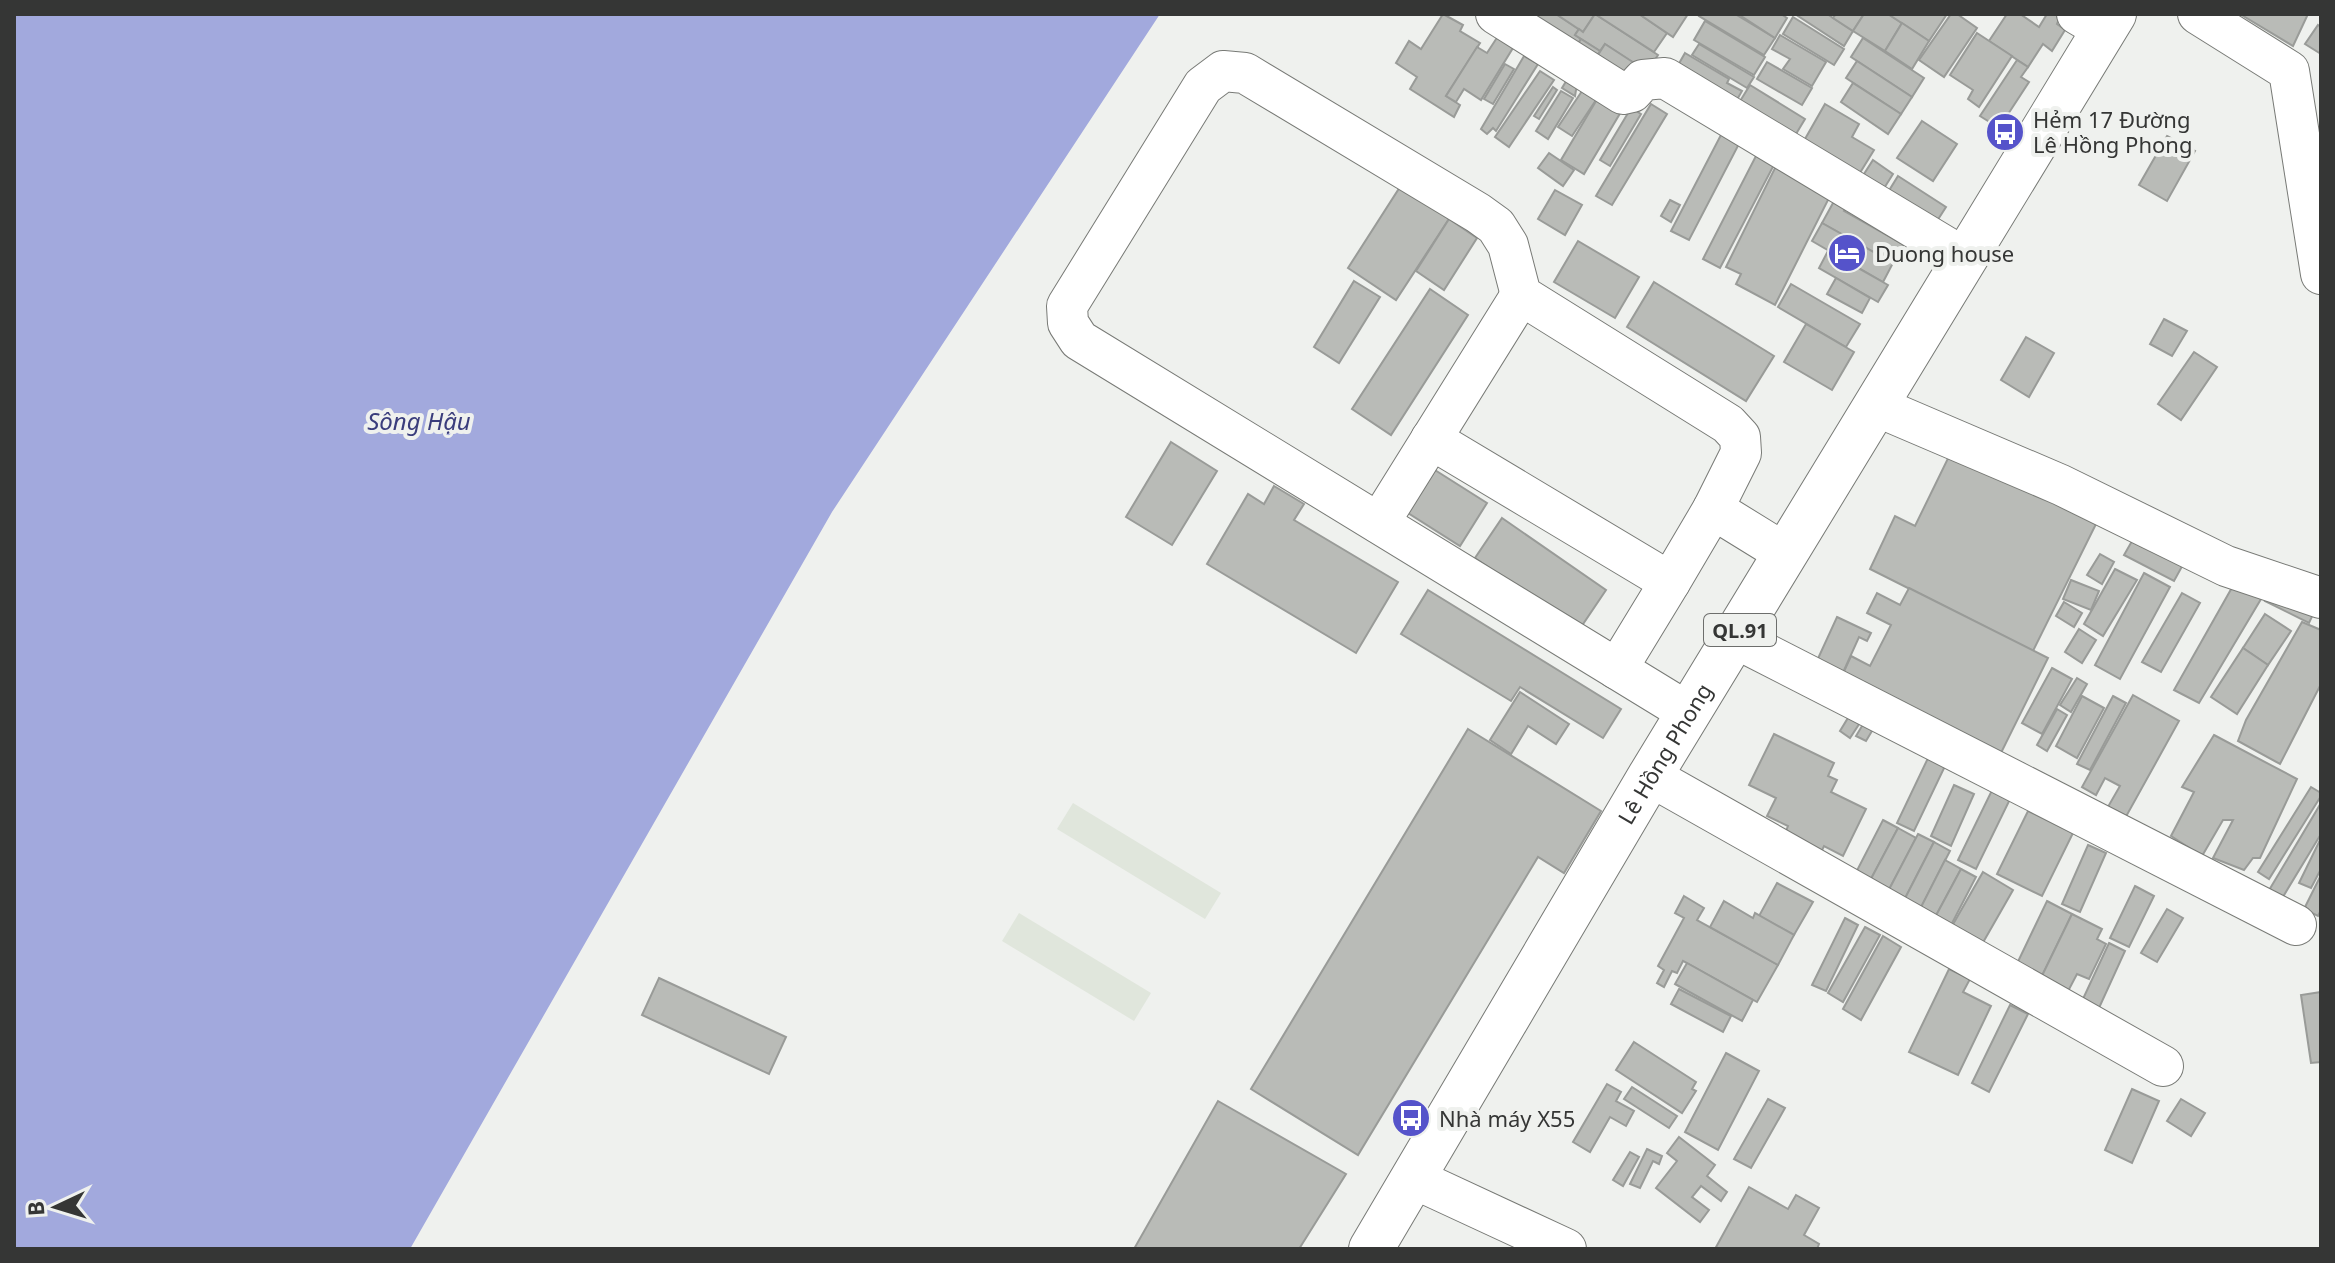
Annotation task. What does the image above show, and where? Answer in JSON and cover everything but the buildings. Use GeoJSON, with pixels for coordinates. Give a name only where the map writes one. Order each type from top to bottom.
{"type":"FeatureCollection","features":[{"type":"Feature","properties":{"kind":"highway","name":"Lê Hồng Phong"},"geometry":{"type":"LineString","coordinates":[[1371,1249],[1650,776],[1966,259],[2098,19]]}},
{"type":"Feature","properties":{"kind":"street"},"geometry":{"type":"LineString","coordinates":[[1496,14],[1623,94],[1632,92],[1643,80],[1665,78],[1966,259]]}},
{"type":"Feature","properties":{"kind":"street"},"geometry":{"type":"LineString","coordinates":[[2198,14],[2321,93]]}},
{"type":"Feature","properties":{"kind":"street"},"geometry":{"type":"LineString","coordinates":[[1617,669],[1713,509],[1741,453],[1740,437],[1728,424],[1521,295],[1508,245],[1496,226],[1478,213],[1245,73],[1223,71],[1203,86],[1067,306],[1068,323],[1079,340],[1379,523],[1617,669],[1689,713]]}},
{"type":"Feature","properties":{"kind":"street"},"geometry":{"type":"LineString","coordinates":[[2289,71],[2321,274]]}},
{"type":"Feature","properties":{"kind":"street"},"geometry":{"type":"LineString","coordinates":[[1379,523],[1521,295]]}},
{"type":"Feature","properties":{"kind":"street"},"geometry":{"type":"LineString","coordinates":[[1876,406],[2061,485],[2226,566],[2321,598]]}},
{"type":"Feature","properties":{"kind":"street"},"geometry":{"type":"LineString","coordinates":[[1431,439],[1670,582]]}},
{"type":"Feature","properties":{"kind":"street"},"geometry":{"type":"LineString","coordinates":[[1713,509],[1786,554]]}},
{"type":"Feature","properties":{"kind":"street"},"geometry":{"type":"LineString","coordinates":[[1735,638],[2296,925]]}},
{"type":"Feature","properties":{"kind":"street"},"geometry":{"type":"LineString","coordinates":[[1650,776],[2163,1066]]}},
{"type":"Feature","properties":{"kind":"street"},"geometry":{"type":"LineString","coordinates":[[1413,1178],[1566,1249]]}},
{"type":"Feature","properties":{"kind":"shaded area"},"geometry":{"type":"Polygon","coordinates":[[[1073,803],[1221,893],[1205,919],[1057,829],[1073,803]]]}},
{"type":"Feature","properties":{"kind":"shaded area"},"geometry":{"type":"Polygon","coordinates":[[[1019,913],[1151,993],[1134,1021],[1002,941],[1019,913]]]}},
{"type":"Feature","properties":{"kind":"water","name":"Sông Hậu"},"geometry":{"type":"Polygon","coordinates":[[[14,14],[1160,14],[832,512],[410,1249],[14,1249],[14,14]]]}},
{"type":"Feature","properties":{"kind":"place","name":"Hẻm 17 Đường Lê Hồng Phong"},"geometry":{"type":"Point","coordinates":[2005,132]}},
{"type":"Feature","properties":{"kind":"place","name":"Duong house"},"geometry":{"type":"Point","coordinates":[1847,253]}},
{"type":"Feature","properties":{"kind":"place","name":"Nhà máy X55"},"geometry":{"type":"Point","coordinates":[1411,1118]}}]}
